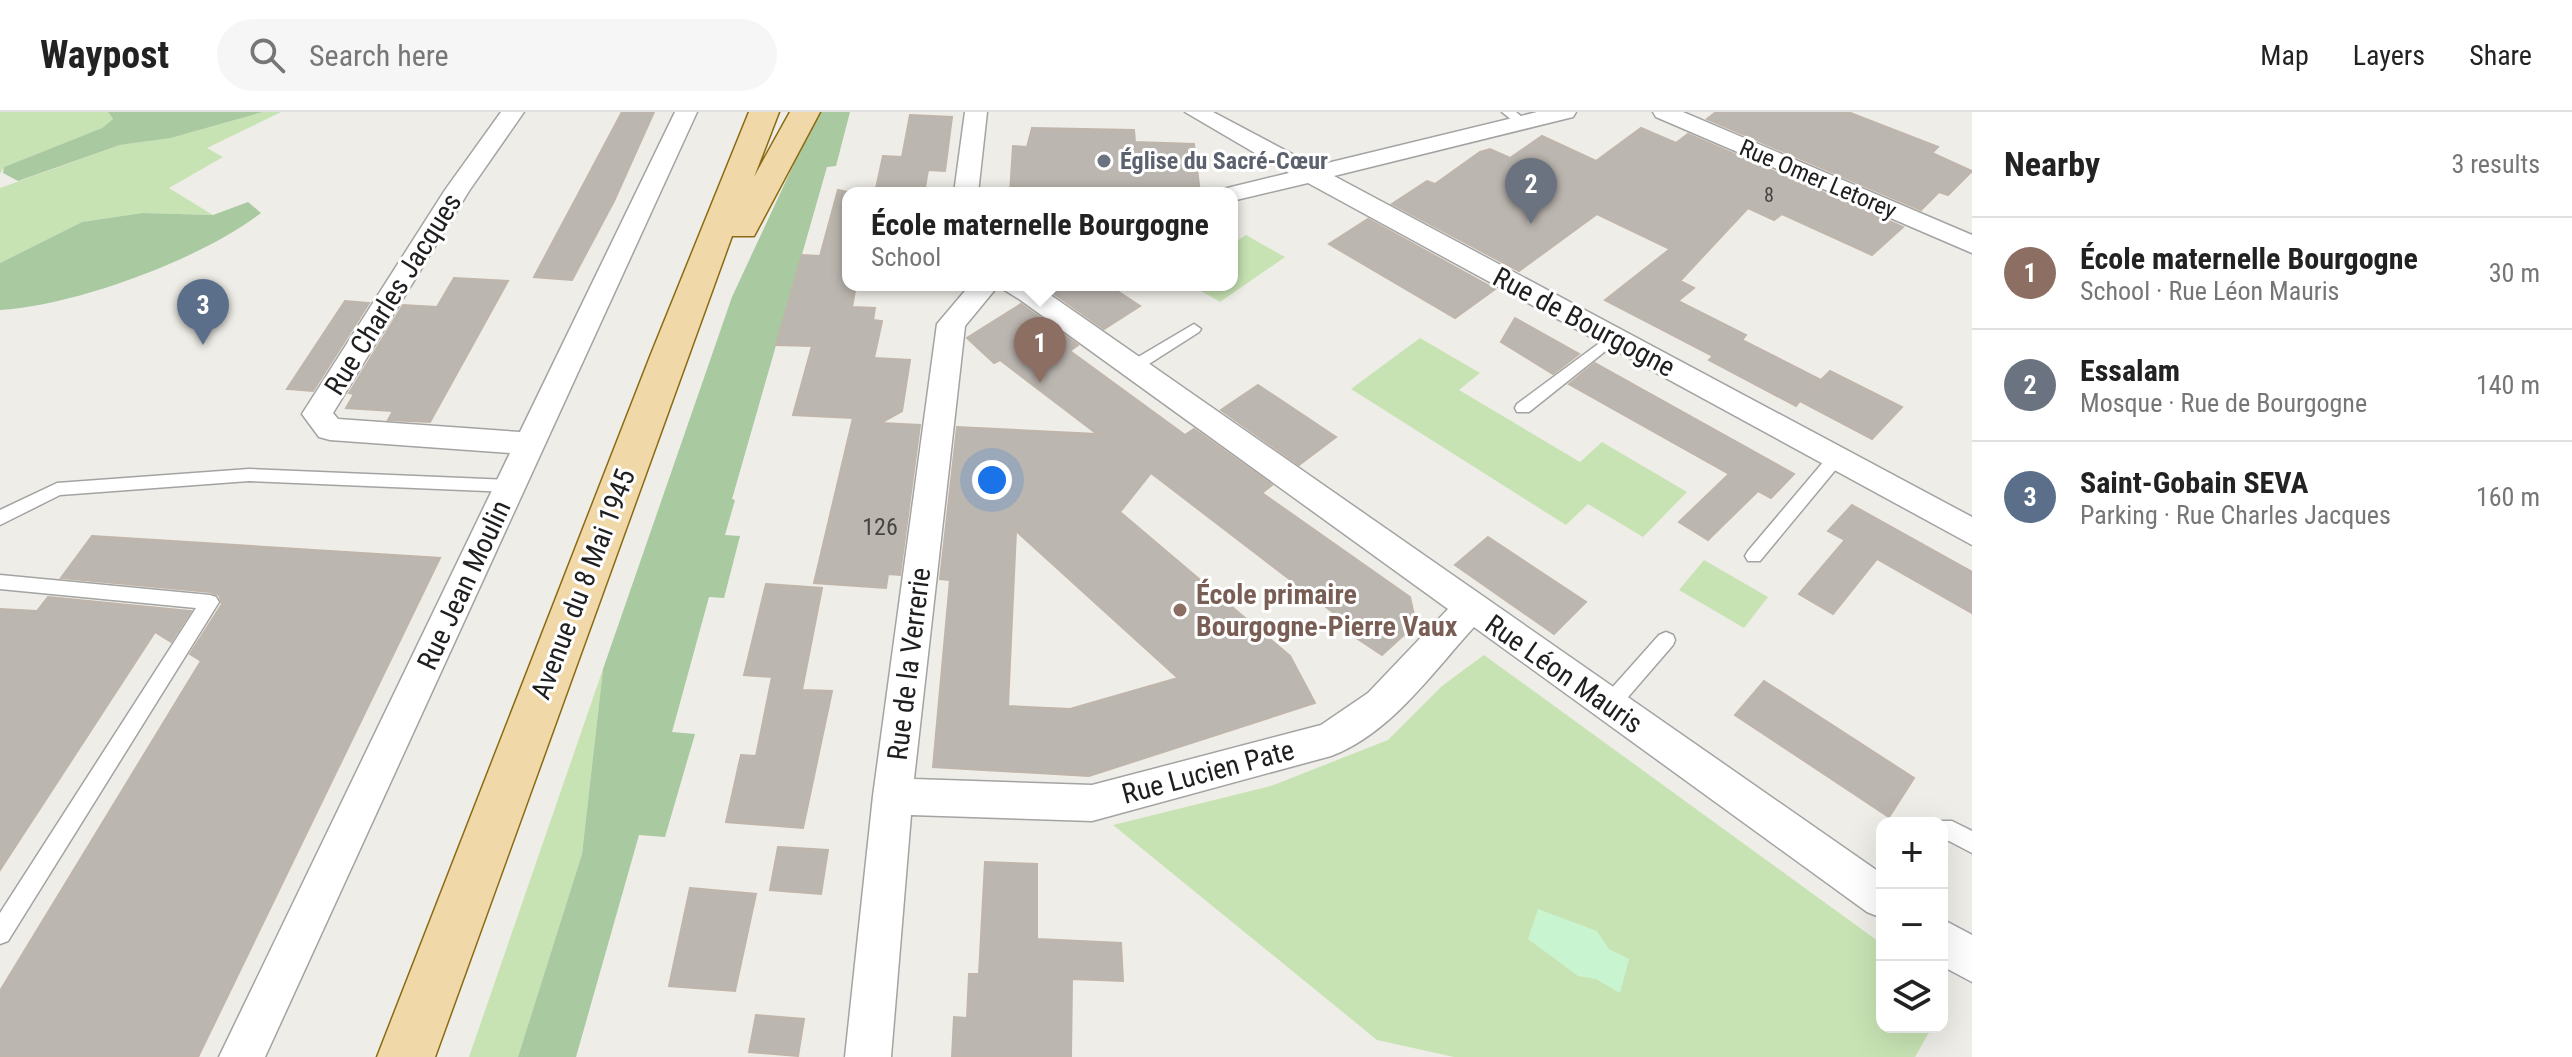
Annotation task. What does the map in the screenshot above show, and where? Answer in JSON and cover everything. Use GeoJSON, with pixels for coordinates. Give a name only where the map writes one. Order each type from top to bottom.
{"type":"FeatureCollection","features":[{"type":"Feature","properties":{"kind":"main road"},"geometry":{"type":"LineString","coordinates":[[748,145],[754,112]]}},
{"type":"Feature","properties":{"kind":"main road","name":"Avenue du 8 Mai 1945"},"geometry":{"type":"LineString","coordinates":[[406,1057],[748,145],[764,112]]}},
{"type":"Feature","properties":{"kind":"main road"},"geometry":{"type":"LineString","coordinates":[[669,354],[716,288],[756,199],[805,112]]}},
{"type":"Feature","properties":{"kind":"street","name":"Rue Charles Jacques"},"geometry":{"type":"LineString","coordinates":[[513,112],[457,190],[317,414],[330,429],[530,444]]}},
{"type":"Feature","properties":{"kind":"street","name":"Rue Jean Moulin"},"geometry":{"type":"LineString","coordinates":[[242,1057],[686,112]]}},
{"type":"Feature","properties":{"kind":"street"},"geometry":{"type":"LineString","coordinates":[[967,187],[976,112]]}},
{"type":"Feature","properties":{"kind":"street","name":"Rue de Bourgogne"},"geometry":{"type":"LineString","coordinates":[[1196,112],[1972,532]]}},
{"type":"Feature","properties":{"kind":"street"},"geometry":{"type":"LineString","coordinates":[[1238,193],[1515,117],[1565,112]]}},
{"type":"Feature","properties":{"kind":"street","name":"Rue Omer Letorey"},"geometry":{"type":"LineString","coordinates":[[1664,112],[1972,245]]}},
{"type":"Feature","properties":{"kind":"street","name":"Rue de la Verrerie"},"geometry":{"type":"LineString","coordinates":[[868,1057],[893,796],[951,324],[980,291]]}},
{"type":"Feature","properties":{"kind":"street","name":"Rue Léon Mauris"},"geometry":{"type":"LineString","coordinates":[[1024,291],[1470,608],[1876,889]]}},
{"type":"Feature","properties":{"kind":"street","name":"Rue Lucien Pate"},"geometry":{"type":"LineString","coordinates":[[893,796],[1092,803],[1331,739],[1381,704],[1470,608]]}},
{"type":"Feature","properties":{"kind":"street"},"geometry":{"type":"LineString","coordinates":[[1948,944],[1972,961]]}},
{"type":"Feature","properties":{"kind":"lane"},"geometry":{"type":"LineString","coordinates":[[1133,367],[1194,329]]}},
{"type":"Feature","properties":{"kind":"lane"},"geometry":{"type":"LineString","coordinates":[[1523,408],[1613,338]]}},
{"type":"Feature","properties":{"kind":"lane"},"geometry":{"type":"LineString","coordinates":[[1754,556],[1836,458]]}},
{"type":"Feature","properties":{"kind":"lane"},"geometry":{"type":"LineString","coordinates":[[0,518],[57,489],[249,475],[511,486]]}},
{"type":"Feature","properties":{"kind":"lane"},"geometry":{"type":"LineString","coordinates":[[0,582],[210,602],[0,933]]}},
{"type":"Feature","properties":{"kind":"lane"},"geometry":{"type":"LineString","coordinates":[[1609,705],[1666,640]]}},
{"type":"Feature","properties":{"kind":"lane"},"geometry":{"type":"LineString","coordinates":[[1948,831],[1972,843]]}},
{"type":"Feature","properties":{"kind":"green space"},"geometry":{"type":"Polygon","coordinates":[[[0,112],[108,112],[113,119],[102,128],[4,167],[0,174],[0,112]]]}},
{"type":"Feature","properties":{"kind":"green space"},"geometry":{"type":"Polygon","coordinates":[[[108,112],[263,112],[171,138],[120,145],[18,181],[3,173],[4,167],[102,128],[113,119],[108,112]]]}},
{"type":"Feature","properties":{"kind":"green space"},"geometry":{"type":"Polygon","coordinates":[[[263,112],[281,112],[207,148],[223,157],[169,188],[213,215],[142,213],[82,222],[0,263],[0,188],[120,145],[171,138],[263,112]]]}},
{"type":"Feature","properties":{"kind":"green space"},"geometry":{"type":"Polygon","coordinates":[[[818,112],[850,112],[836,166],[827,167],[732,499],[735,500],[725,535],[740,536],[724,598],[709,597],[672,732],[695,734],[665,837],[639,835],[576,1057],[518,1057],[582,854],[603,669],[732,297],[818,112]]]}},
{"type":"Feature","properties":{"kind":"green space"},"geometry":{"type":"Polygon","coordinates":[[[248,202],[261,213],[206,247],[172,263],[64,300],[0,310],[0,263],[82,222],[142,213],[213,215],[248,202]]]}},
{"type":"Feature","properties":{"kind":"green space"},"geometry":{"type":"Polygon","coordinates":[[[1246,235],[1285,257],[1238,290],[1238,240],[1246,235]]]}},
{"type":"Feature","properties":{"kind":"green space"},"geometry":{"type":"Polygon","coordinates":[[[1201,291],[1236,291],[1220,302],[1201,291]]]}},
{"type":"Feature","properties":{"kind":"green space"},"geometry":{"type":"Polygon","coordinates":[[[1420,338],[1480,373],[1459,390],[1580,462],[1602,442],[1687,492],[1643,537],[1588,504],[1566,525],[1351,389],[1420,338]]]}},
{"type":"Feature","properties":{"kind":"green space"},"geometry":{"type":"Polygon","coordinates":[[[1704,560],[1768,597],[1744,628],[1679,590],[1704,560]]]}},
{"type":"Feature","properties":{"kind":"green space"},"geometry":{"type":"Polygon","coordinates":[[[1484,655],[1876,940],[1876,1033],[1929,1033],[1915,1057],[1454,1057],[1377,1040],[1113,825],[1271,786],[1388,740],[1442,686],[1484,655]]]}},
{"type":"Feature","properties":{"kind":"green space"},"geometry":{"type":"Polygon","coordinates":[[[603,669],[582,854],[518,1057],[469,1057],[603,669]]]}},
{"type":"Feature","properties":{"kind":"green space"},"geometry":{"type":"Polygon","coordinates":[[[1538,909],[1597,931],[1609,949],[1629,959],[1620,993],[1596,979],[1578,976],[1528,939],[1538,909]]]}},
{"type":"Feature","properties":{"kind":"building"},"geometry":{"type":"Polygon","coordinates":[[[622,112],[654,112],[614,201],[572,280],[534,277],[622,112]]]}},
{"type":"Feature","properties":{"kind":"building"},"geometry":{"type":"Polygon","coordinates":[[[1716,112],[1848,112],[1938,147],[1932,153],[1972,171],[1948,195],[1939,192],[1921,210],[1707,119],[1716,112]]]}},
{"type":"Feature","properties":{"kind":"building"},"geometry":{"type":"Polygon","coordinates":[[[910,115],[952,117],[945,171],[928,170],[925,187],[876,187],[883,156],[902,157],[910,115]]]}},
{"type":"Feature","properties":{"kind":"building","name":"Église du Sacré-Cœur"},"geometry":{"type":"Polygon","coordinates":[[[1032,128],[1134,130],[1135,142],[1194,144],[1199,187],[1010,187],[1013,146],[1027,147],[1032,128]]]}},
{"type":"Feature","properties":{"kind":"building"},"geometry":{"type":"Polygon","coordinates":[[[1641,128],[1676,143],[1688,134],[1903,227],[1872,255],[1782,214],[1774,220],[1748,208],[1680,281],[1694,288],[1678,301],[1746,335],[1742,340],[1821,380],[1830,371],[1902,407],[1872,439],[1800,401],[1796,406],[1709,360],[1713,356],[1605,300],[1670,249],[1597,214],[1519,271],[1392,204],[1427,181],[1435,184],[1480,152],[1490,149],[1510,158],[1542,136],[1596,161],[1641,128]]]}},
{"type":"Feature","properties":{"kind":"building"},"geometry":{"type":"Polygon","coordinates":[[[838,190],[842,191],[842,291],[855,291],[852,307],[875,308],[873,320],[882,321],[874,358],[910,360],[902,411],[881,423],[920,425],[900,575],[888,574],[886,588],[814,583],[853,418],[793,415],[812,346],[776,345],[802,255],[820,256],[838,190]]]}},
{"type":"Feature","properties":{"kind":"building"},"geometry":{"type":"Polygon","coordinates":[[[1368,219],[1495,289],[1455,318],[1329,244],[1368,219]]]}},
{"type":"Feature","properties":{"kind":"building"},"geometry":{"type":"Polygon","coordinates":[[[454,278],[508,281],[430,422],[388,420],[393,411],[346,408],[354,394],[349,393],[403,305],[437,307],[454,278]]]}},
{"type":"Feature","properties":{"kind":"building"},"geometry":{"type":"Polygon","coordinates":[[[1050,291],[1117,291],[1140,306],[1104,329],[1050,291]]]}},
{"type":"Feature","properties":{"kind":"building"},"geometry":{"type":"Polygon","coordinates":[[[345,301],[369,303],[313,391],[287,389],[345,301]]]}},
{"type":"Feature","properties":{"kind":"building","name":"École primaire Bourgogne-Pierre Vaux"},"geometry":{"type":"Polygon","coordinates":[[[1021,304],[1078,345],[1070,351],[1185,435],[1194,429],[1272,485],[1262,493],[1410,597],[1416,624],[1382,655],[1352,635],[1356,630],[1151,473],[1120,512],[1290,656],[1315,703],[1089,776],[933,767],[950,580],[940,579],[957,427],[1097,434],[1000,360],[994,363],[967,338],[1021,304]],[[1016,531],[1008,706],[1070,709],[1178,678],[1016,531]]]}},
{"type":"Feature","properties":{"kind":"building"},"geometry":{"type":"Polygon","coordinates":[[[1515,318],[1579,354],[1553,374],[1501,342],[1515,318]]]}},
{"type":"Feature","properties":{"kind":"building"},"geometry":{"type":"Polygon","coordinates":[[[1595,363],[1794,474],[1771,498],[1758,491],[1708,540],[1679,522],[1729,474],[1569,384],[1595,363]]]}},
{"type":"Feature","properties":{"kind":"building"},"geometry":{"type":"Polygon","coordinates":[[[1258,385],[1336,437],[1299,465],[1221,410],[1258,385]]]}},
{"type":"Feature","properties":{"kind":"building"},"geometry":{"type":"Polygon","coordinates":[[[1852,505],[1972,572],[1972,613],[1877,559],[1833,614],[1799,594],[1845,540],[1828,531],[1852,505]]]}},
{"type":"Feature","properties":{"kind":"building"},"geometry":{"type":"Polygon","coordinates":[[[92,536],[440,558],[198,1057],[0,1057],[0,991],[201,661],[190,654],[222,604],[219,595],[210,592],[61,578],[92,536]]]}},
{"type":"Feature","properties":{"kind":"building"},"geometry":{"type":"Polygon","coordinates":[[[1488,537],[1586,602],[1554,634],[1455,565],[1488,537]]]}},
{"type":"Feature","properties":{"kind":"building"},"geometry":{"type":"Polygon","coordinates":[[[766,584],[822,588],[802,690],[832,691],[803,828],[726,822],[741,755],[756,756],[772,677],[744,675],[766,584]]]}},
{"type":"Feature","properties":{"kind":"building"},"geometry":{"type":"Polygon","coordinates":[[[48,597],[191,611],[171,642],[155,632],[0,870],[0,609],[37,611],[48,597]]]}},
{"type":"Feature","properties":{"kind":"building"},"geometry":{"type":"Polygon","coordinates":[[[1764,681],[1914,778],[1889,817],[1735,715],[1764,681]]]}},
{"type":"Feature","properties":{"kind":"building"},"geometry":{"type":"Polygon","coordinates":[[[778,847],[828,850],[821,894],[770,890],[778,847]]]}},
{"type":"Feature","properties":{"kind":"building"},"geometry":{"type":"Polygon","coordinates":[[[985,862],[1037,864],[1037,939],[1121,943],[1123,981],[1072,979],[1071,1057],[952,1057],[954,1017],[967,1018],[969,974],[979,974],[985,862]]]}},
{"type":"Feature","properties":{"kind":"building"},"geometry":{"type":"Polygon","coordinates":[[[690,888],[756,894],[735,991],[669,986],[690,888]]]}},
{"type":"Feature","properties":{"kind":"building"},"geometry":{"type":"Polygon","coordinates":[[[756,1015],[804,1019],[798,1056],[749,1052],[756,1015]]]}},
{"type":"Feature","properties":{"kind":"place","name":"Église du Sacré-Cœur"},"geometry":{"type":"Point","coordinates":[1104,161]}},
{"type":"Feature","properties":{"kind":"place","name":"Essalam"},"geometry":{"type":"Point","coordinates":[1531,224]}},
{"type":"Feature","properties":{"kind":"place","name":"Saint-Gobain SEVA"},"geometry":{"type":"Point","coordinates":[203,345]}},
{"type":"Feature","properties":{"kind":"place","name":"École maternelle Bourgogne"},"geometry":{"type":"Point","coordinates":[1040,383]}},
{"type":"Feature","properties":{"kind":"place","name":"École primaire Bourgogne-Pierre Vaux"},"geometry":{"type":"Point","coordinates":[1180,610]}}]}
